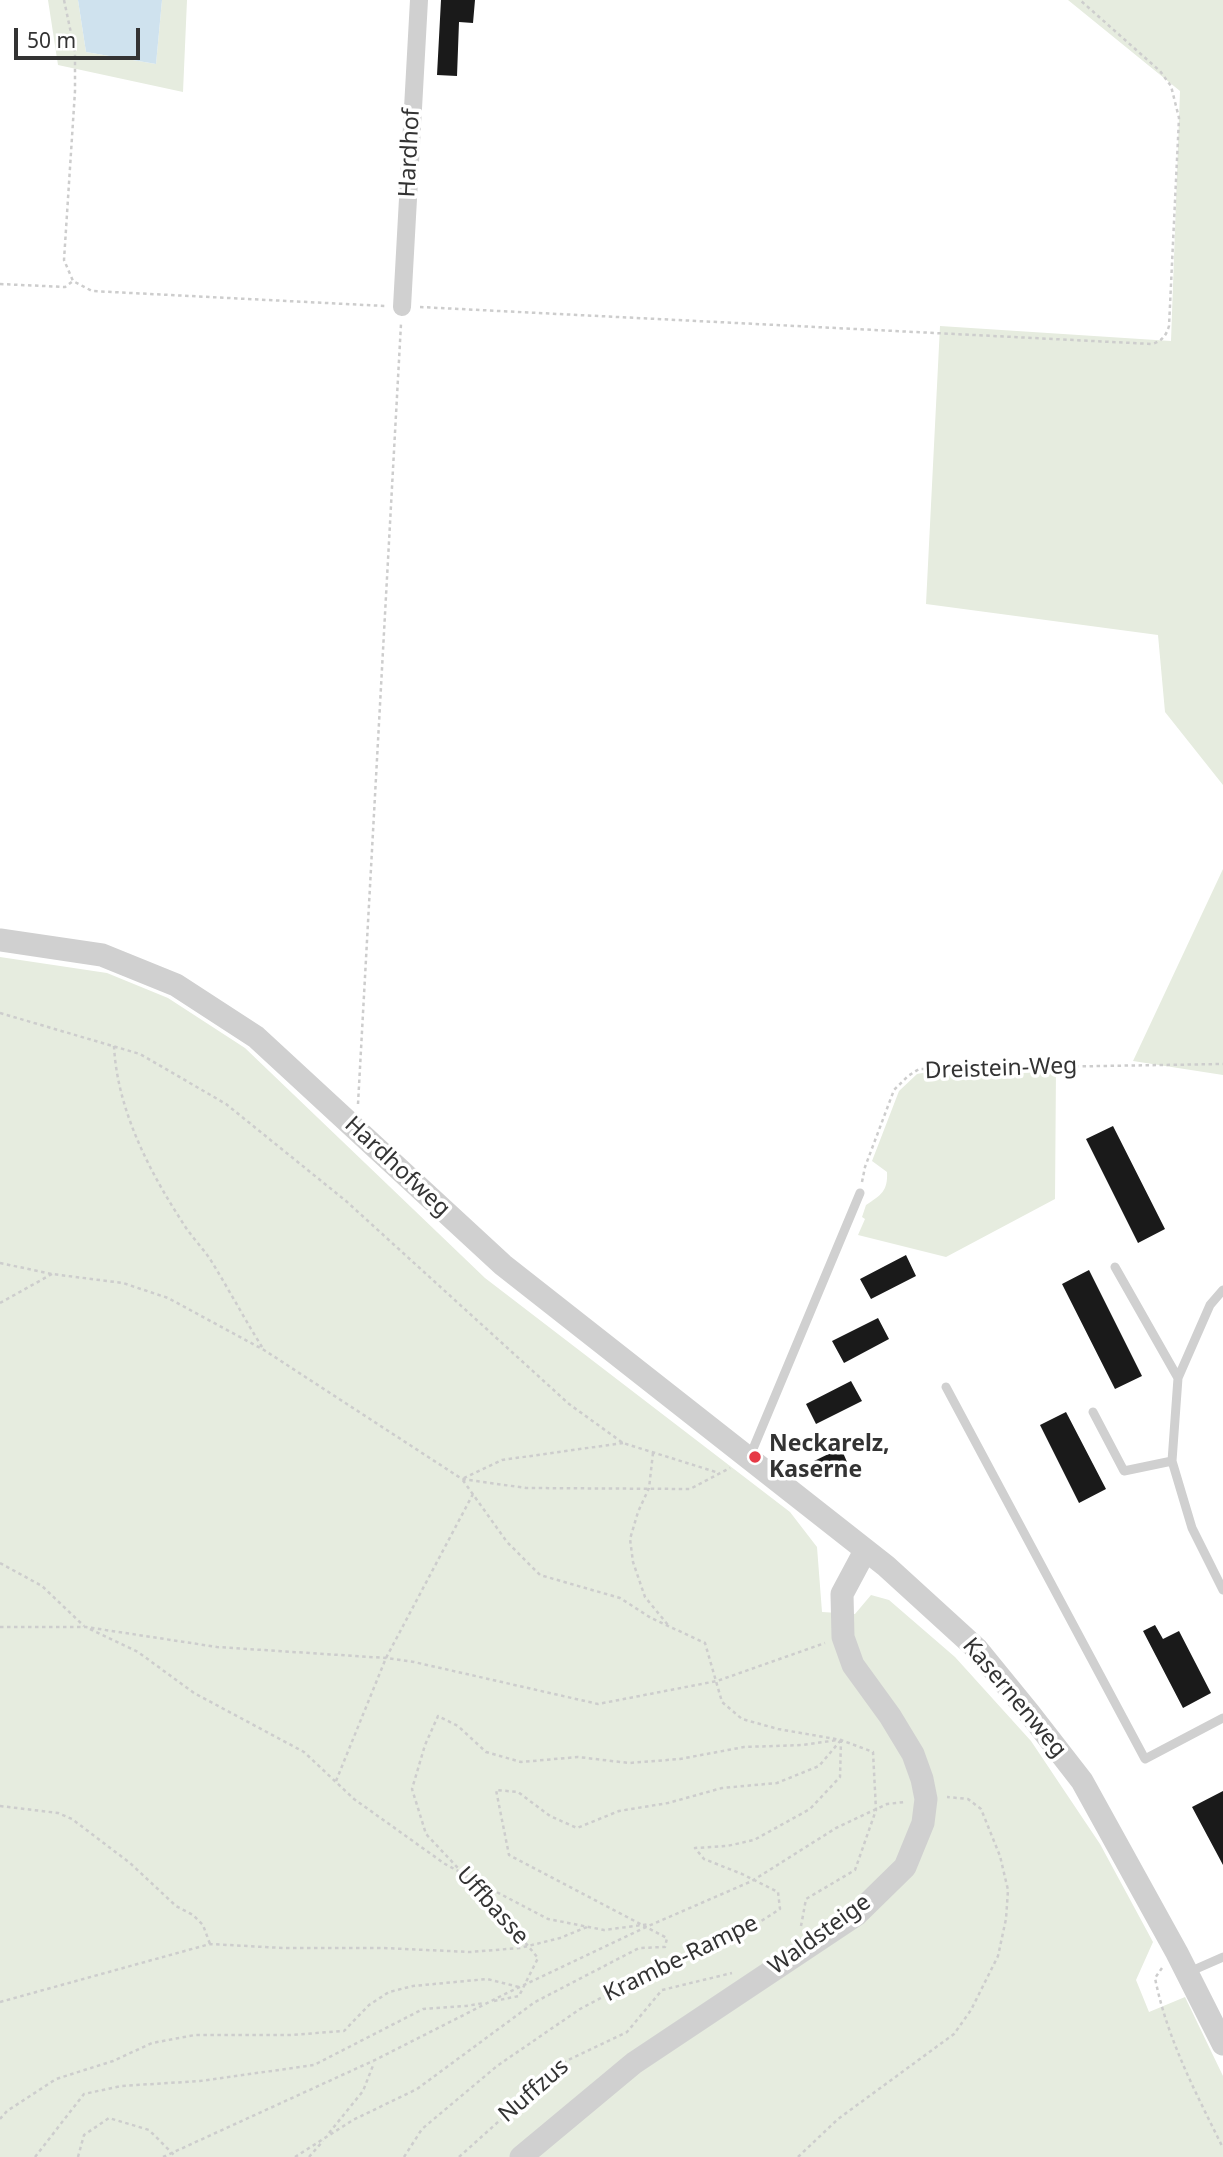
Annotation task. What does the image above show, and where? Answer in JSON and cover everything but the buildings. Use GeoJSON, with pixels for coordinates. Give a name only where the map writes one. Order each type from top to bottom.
{"type":"FeatureCollection","features":[{"type":"Feature","properties":{"kind":"street","name":"Hardhof"},"geometry":{"type":"LineString","coordinates":[[402,307],[419,0]]}},
{"type":"Feature","properties":{"kind":"street","name":"Hardhofweg"},"geometry":{"type":"LineString","coordinates":[[0,940],[102,955],[176,985],[256,1037],[503,1265],[754,1462]]}},
{"type":"Feature","properties":{"kind":"street","name":"Kasernenweg"},"geometry":{"type":"LineString","coordinates":[[754,1462],[886,1566],[977,1649],[1030,1714],[1082,1781],[1182,1963],[1223,2044]]}},
{"type":"Feature","properties":{"kind":"street","name":"Waldsteige"},"geometry":{"type":"LineString","coordinates":[[521,2157],[634,2063],[856,1915],[905,1867],[923,1823],[926,1799],[922,1779],[913,1754],[890,1716],[853,1665],[843,1637],[842,1594],[864,1551]]}},
{"type":"Feature","properties":{"kind":"lane"},"geometry":{"type":"LineString","coordinates":[[754,1462],[860,1193]]}},
{"type":"Feature","properties":{"kind":"lane"},"geometry":{"type":"LineString","coordinates":[[1115,1266],[1178,1378]]}},
{"type":"Feature","properties":{"kind":"lane"},"geometry":{"type":"LineString","coordinates":[[1223,1290],[1210,1305],[1178,1378],[1172,1461],[1192,1528],[1223,1590]]}},
{"type":"Feature","properties":{"kind":"lane"},"geometry":{"type":"LineString","coordinates":[[946,1387],[1145,1759],[1223,1718]]}},
{"type":"Feature","properties":{"kind":"lane"},"geometry":{"type":"LineString","coordinates":[[1093,1412],[1124,1471],[1172,1461]]}},
{"type":"Feature","properties":{"kind":"lane"},"geometry":{"type":"LineString","coordinates":[[1182,1963],[1223,1957]]}},
{"type":"Feature","properties":{"kind":"path"},"geometry":{"type":"LineString","coordinates":[[64,0],[75,52],[64,260],[73,281],[92,291],[1157,343],[1166,335],[1169,326],[1179,118],[1176,100],[1171,86],[1160,71],[1080,0]]}},
{"type":"Feature","properties":{"kind":"path"},"geometry":{"type":"LineString","coordinates":[[0,285],[65,287],[73,281]]}},
{"type":"Feature","properties":{"kind":"path"},"geometry":{"type":"LineString","coordinates":[[347,1119],[358,1104],[402,307]]}},
{"type":"Feature","properties":{"kind":"path"},"geometry":{"type":"LineString","coordinates":[[0,1013],[140,1054],[226,1104],[346,1201],[569,1404],[623,1443],[719,1474],[690,1489],[526,1488],[462,1479]]}},
{"type":"Feature","properties":{"kind":"path"},"geometry":{"type":"LineString","coordinates":[[114,1046],[115,1065],[127,1113],[148,1166],[182,1222],[210,1259],[264,1350]]}},
{"type":"Feature","properties":{"kind":"path","name":"Dreistein-Weg"},"geometry":{"type":"LineString","coordinates":[[860,1193],[865,1167],[894,1090],[919,1069],[1223,1065]]}},
{"type":"Feature","properties":{"kind":"path"},"geometry":{"type":"LineString","coordinates":[[0,1263],[52,1275],[123,1283],[168,1298],[264,1350],[462,1479],[507,1542],[540,1575],[620,1598],[651,1618],[705,1643],[722,1702],[742,1719],[778,1729],[841,1740],[873,1752],[876,1810],[855,1870],[806,1899],[801,1926]]}},
{"type":"Feature","properties":{"kind":"path"},"geometry":{"type":"LineString","coordinates":[[0,1303],[52,1275]]}},
{"type":"Feature","properties":{"kind":"path"},"geometry":{"type":"LineString","coordinates":[[462,1479],[502,1460],[623,1443]]}},
{"type":"Feature","properties":{"kind":"path"},"geometry":{"type":"LineString","coordinates":[[653,1453],[649,1488],[630,1539],[633,1562],[645,1597],[669,1626]]}},
{"type":"Feature","properties":{"kind":"path"},"geometry":{"type":"LineString","coordinates":[[336,1781],[386,1658],[473,1494]]}},
{"type":"Feature","properties":{"kind":"path"},"geometry":{"type":"LineString","coordinates":[[0,1563],[42,1586],[86,1627],[138,1652],[194,1693],[304,1752],[354,1799],[464,1875],[548,1919],[604,1930],[644,1926]]}},
{"type":"Feature","properties":{"kind":"path"},"geometry":{"type":"LineString","coordinates":[[0,1627],[86,1627],[217,1647],[386,1658],[598,1704],[717,1681],[843,1637]]}},
{"type":"Feature","properties":{"kind":"path","name":"Uffbasse"},"geometry":{"type":"LineString","coordinates":[[525,1984],[538,1958],[426,1834],[412,1789],[425,1745],[438,1716],[458,1726],[486,1752],[521,1762],[578,1758],[629,1763],[680,1759],[744,1747],[803,1745],[841,1740]]}},
{"type":"Feature","properties":{"kind":"path"},"geometry":{"type":"LineString","coordinates":[[295,2157],[353,2120],[417,2089],[536,2002],[639,1948],[666,1947],[667,1938],[509,1855],[496,1790],[518,1792],[550,1816],[577,1828],[619,1811],[668,1803],[722,1788],[777,1783],[818,1766],[841,1740]]}},
{"type":"Feature","properties":{"kind":"path","name":"Krambe-Rampe"},"geometry":{"type":"LineString","coordinates":[[404,2157],[422,2129],[432,2120],[497,2066],[580,2009],[631,1982],[758,1923],[779,1909],[778,1892],[704,1859],[695,1848],[727,1846],[754,1840],[810,1809],[840,1777],[841,1740]]}},
{"type":"Feature","properties":{"kind":"path"},"geometry":{"type":"LineString","coordinates":[[163,2157],[374,2060],[644,1926],[754,1880],[836,1828],[887,1804],[949,1796],[968,1799],[981,1809],[990,1829],[1008,1890],[1006,1919],[998,1956],[971,2010],[954,2034],[838,2119],[798,2157]]}},
{"type":"Feature","properties":{"kind":"path"},"geometry":{"type":"LineString","coordinates":[[0,1806],[58,1813],[72,1819],[130,1863],[176,1906],[193,1915],[202,1925],[210,1944]]}},
{"type":"Feature","properties":{"kind":"path"},"geometry":{"type":"LineString","coordinates":[[0,2001],[210,1944],[470,1952],[528,1946],[560,1938],[587,1927]]}},
{"type":"Feature","properties":{"kind":"path"},"geometry":{"type":"LineString","coordinates":[[1182,1963],[1164,1964],[1155,1979],[1162,2012],[1192,2085],[1223,2148]]}},
{"type":"Feature","properties":{"kind":"path","name":"Nuffzus"},"geometry":{"type":"LineString","coordinates":[[459,2157],[566,2061],[627,2032],[662,1990],[741,1971]]}},
{"type":"Feature","properties":{"kind":"path"},"geometry":{"type":"LineString","coordinates":[[0,2119],[7,2111],[56,2080],[113,2061],[152,2043],[195,2035],[290,2035],[344,2031],[369,2005],[389,1992],[413,1986],[487,1979],[519,1987]]}},
{"type":"Feature","properties":{"kind":"path"},"geometry":{"type":"LineString","coordinates":[[35,2157],[85,2094],[121,2087],[200,2081],[314,2065],[423,2009],[466,2006],[520,1996],[525,1984]]}},
{"type":"Feature","properties":{"kind":"path"},"geometry":{"type":"LineString","coordinates":[[309,2157],[363,2091],[374,2060]]}},
{"type":"Feature","properties":{"kind":"path"},"geometry":{"type":"LineString","coordinates":[[78,2157],[84,2134],[109,2118],[149,2130],[176,2157]]}},
{"type":"Feature","properties":{"kind":"shaded area"},"geometry":{"type":"Polygon","coordinates":[[[48,0],[78,0],[86,52],[156,64],[162,0],[187,0],[183,92],[58,65],[48,0]]]}},
{"type":"Feature","properties":{"kind":"shaded area"},"geometry":{"type":"Polygon","coordinates":[[[1068,0],[1223,0],[1223,785],[1165,712],[1158,635],[926,604],[940,326],[1171,341],[1180,91],[1068,0]]]}},
{"type":"Feature","properties":{"kind":"shaded area"},"geometry":{"type":"Polygon","coordinates":[[[1223,869],[1223,1075],[1133,1061],[1223,869]]]}},
{"type":"Feature","properties":{"kind":"shaded area"},"geometry":{"type":"Polygon","coordinates":[[[0,957],[107,973],[168,998],[245,1048],[485,1278],[790,1512],[817,1547],[822,1612],[855,1614],[871,1595],[889,1600],[955,1657],[1031,1741],[1100,1844],[1153,1942],[1136,1980],[1149,2012],[1185,1997],[1223,2076],[1223,2157],[0,2157],[0,957]]]}},
{"type":"Feature","properties":{"kind":"shaded area"},"geometry":{"type":"Polygon","coordinates":[[[1056,1069],[1055,1199],[946,1257],[858,1235],[865,1219],[862,1217],[866,1205],[880,1195],[886,1184],[887,1172],[872,1161],[899,1091],[917,1074],[933,1071],[1056,1069]]]}},
{"type":"Feature","properties":{"kind":"water"},"geometry":{"type":"Polygon","coordinates":[[[78,0],[162,0],[156,64],[86,52],[78,0]]]}},
{"type":"Feature","properties":{"kind":"place","name":"Neckarelz, Kaserne"},"geometry":{"type":"Point","coordinates":[755,1457]}}]}
